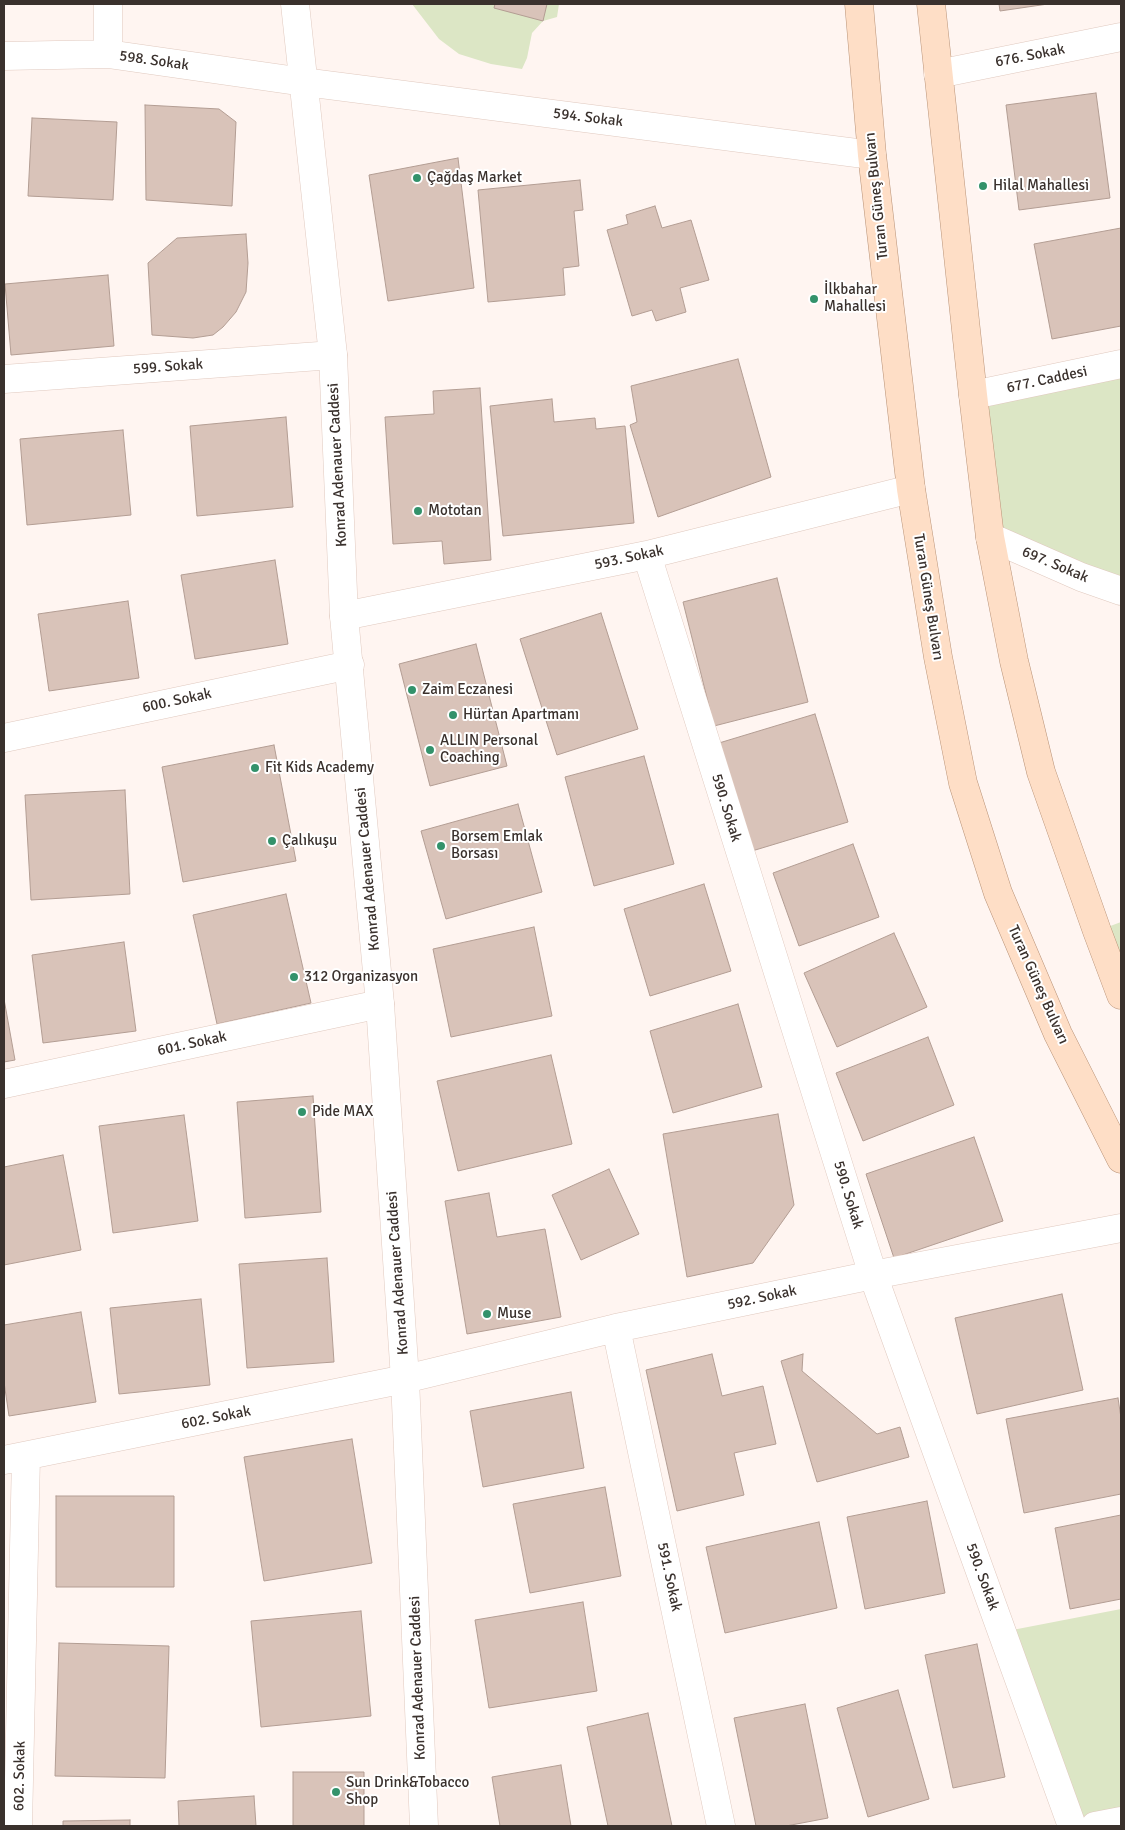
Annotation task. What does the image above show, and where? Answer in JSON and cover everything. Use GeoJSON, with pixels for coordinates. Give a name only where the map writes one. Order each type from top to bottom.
{"type":"FeatureCollection","features":[{"type":"Feature","properties":{"kind":"main road","name":"Turan Güneş Bulvarı"},"geometry":{"type":"LineString","coordinates":[[859,4],[872,154],[911,489],[938,658],[963,783],[998,893],[1058,1034],[1121,1159]]}},
{"type":"Feature","properties":{"kind":"main road"},"geometry":{"type":"LineString","coordinates":[[931,4],[990,537],[1014,661],[1040,772],[1121,995]]}},
{"type":"Feature","properties":{"kind":"street"},"geometry":{"type":"LineString","coordinates":[[108,4],[108,54]]}},
{"type":"Feature","properties":{"kind":"street","name":"Konrad Adenauer Caddesi"},"geometry":{"type":"LineString","coordinates":[[295,4],[333,355],[344,616],[380,1004],[405,1380],[424,1826]]}},
{"type":"Feature","properties":{"kind":"street","name":"676. Sokak"},"geometry":{"type":"LineString","coordinates":[[938,74],[1121,37]]}},
{"type":"Feature","properties":{"kind":"street","name":"598. Sokak"},"geometry":{"type":"LineString","coordinates":[[4,56],[108,54],[304,82]]}},
{"type":"Feature","properties":{"kind":"street","name":"594. Sokak"},"geometry":{"type":"LineString","coordinates":[[304,82],[872,154]]}},
{"type":"Feature","properties":{"kind":"street","name":"599. Sokak"},"geometry":{"type":"LineString","coordinates":[[4,379],[333,355]]}},
{"type":"Feature","properties":{"kind":"street","name":"677. Caddesi"},"geometry":{"type":"LineString","coordinates":[[973,395],[1121,364]]}},
{"type":"Feature","properties":{"kind":"street","name":"593. Sokak"},"geometry":{"type":"LineString","coordinates":[[344,616],[646,555],[911,489]]}},
{"type":"Feature","properties":{"kind":"street","name":"697. Sokak"},"geometry":{"type":"LineString","coordinates":[[990,537],[1081,578],[1121,591]]}},
{"type":"Feature","properties":{"kind":"street","name":"590. Sokak"},"geometry":{"type":"LineString","coordinates":[[646,555],[873,1276],[1072,1826]]}},
{"type":"Feature","properties":{"kind":"street","name":"600. Sokak"},"geometry":{"type":"LineString","coordinates":[[4,738],[350,665]]}},
{"type":"Feature","properties":{"kind":"street","name":"601. Sokak"},"geometry":{"type":"LineString","coordinates":[[4,1084],[380,1004]]}},
{"type":"Feature","properties":{"kind":"street","name":"592. Sokak"},"geometry":{"type":"LineString","coordinates":[[405,1380],[616,1328],[1121,1228]]}},
{"type":"Feature","properties":{"kind":"street","name":"591. Sokak"},"geometry":{"type":"LineString","coordinates":[[616,1328],[721,1826]]}},
{"type":"Feature","properties":{"kind":"street","name":"602. Sokak"},"geometry":{"type":"LineString","coordinates":[[18,1826],[15,1458],[405,1380]]}},
{"type":"Feature","properties":{"kind":"street"},"geometry":{"type":"LineString","coordinates":[[1095,1826],[1121,1821]]}},
{"type":"Feature","properties":{"kind":"green space"},"geometry":{"type":"Polygon","coordinates":[[[412,4],[559,4],[557,17],[543,21],[532,33],[527,58],[522,69],[491,64],[459,54],[439,39],[412,4]]]}},
{"type":"Feature","properties":{"kind":"green space"},"geometry":{"type":"Polygon","coordinates":[[[1121,364],[1121,591],[990,537],[973,395],[1121,364]]]}},
{"type":"Feature","properties":{"kind":"green space"},"geometry":{"type":"Polygon","coordinates":[[[1121,922],[1121,995],[1097,931],[1121,922]]]}},
{"type":"Feature","properties":{"kind":"green space"},"geometry":{"type":"Polygon","coordinates":[[[1121,1609],[1121,1826],[1072,1826],[1002,1632],[1121,1609]]]}},
{"type":"Feature","properties":{"kind":"building"},"geometry":{"type":"Polygon","coordinates":[[[495,4],[547,4],[543,21],[494,8],[495,4]]]}},
{"type":"Feature","properties":{"kind":"building"},"geometry":{"type":"Polygon","coordinates":[[[999,4],[1048,4],[1000,11],[999,4]]]}},
{"type":"Feature","properties":{"kind":"building"},"geometry":{"type":"Polygon","coordinates":[[[1096,93],[1110,198],[1019,210],[1006,105],[1096,93]]]}},
{"type":"Feature","properties":{"kind":"building"},"geometry":{"type":"Polygon","coordinates":[[[145,105],[219,109],[236,122],[232,206],[146,200],[145,105]]]}},
{"type":"Feature","properties":{"kind":"building"},"geometry":{"type":"Polygon","coordinates":[[[32,118],[117,122],[113,200],[28,196],[32,118]]]}},
{"type":"Feature","properties":{"kind":"building"},"geometry":{"type":"Polygon","coordinates":[[[458,158],[474,288],[388,301],[369,175],[458,158]]]}},
{"type":"Feature","properties":{"kind":"building"},"geometry":{"type":"Polygon","coordinates":[[[580,180],[583,210],[574,211],[579,266],[563,268],[565,295],[488,302],[478,190],[580,180]]]}},
{"type":"Feature","properties":{"kind":"building"},"geometry":{"type":"Polygon","coordinates":[[[655,206],[662,228],[691,220],[709,280],[680,288],[686,312],[656,321],[652,310],[632,316],[607,230],[628,224],[626,215],[655,206]]]}},
{"type":"Feature","properties":{"kind":"building"},"geometry":{"type":"Polygon","coordinates":[[[1121,228],[1121,326],[1052,339],[1034,244],[1121,228]]]}},
{"type":"Feature","properties":{"kind":"building"},"geometry":{"type":"Polygon","coordinates":[[[246,234],[248,263],[246,292],[236,312],[223,327],[213,335],[193,338],[152,335],[148,263],[177,238],[246,234]]]}},
{"type":"Feature","properties":{"kind":"building"},"geometry":{"type":"Polygon","coordinates":[[[108,275],[114,346],[11,355],[5,284],[108,275]]]}},
{"type":"Feature","properties":{"kind":"building"},"geometry":{"type":"Polygon","coordinates":[[[738,359],[771,477],[658,517],[630,425],[637,422],[631,386],[738,359]]]}},
{"type":"Feature","properties":{"kind":"building"},"geometry":{"type":"Polygon","coordinates":[[[480,388],[491,560],[444,564],[442,541],[393,544],[385,417],[434,414],[433,391],[480,388]]]}},
{"type":"Feature","properties":{"kind":"building"},"geometry":{"type":"Polygon","coordinates":[[[552,399],[554,422],[595,418],[596,429],[625,426],[634,523],[503,536],[490,406],[552,399]]]}},
{"type":"Feature","properties":{"kind":"building"},"geometry":{"type":"Polygon","coordinates":[[[286,417],[293,507],[197,516],[190,426],[286,417]]]}},
{"type":"Feature","properties":{"kind":"building"},"geometry":{"type":"Polygon","coordinates":[[[123,430],[131,515],[27,525],[20,439],[123,430]]]}},
{"type":"Feature","properties":{"kind":"building"},"geometry":{"type":"Polygon","coordinates":[[[275,560],[288,644],[195,659],[181,575],[275,560]]]}},
{"type":"Feature","properties":{"kind":"building"},"geometry":{"type":"Polygon","coordinates":[[[777,578],[808,702],[714,726],[683,602],[777,578]]]}},
{"type":"Feature","properties":{"kind":"building"},"geometry":{"type":"Polygon","coordinates":[[[128,601],[139,678],[49,691],[38,614],[128,601]]]}},
{"type":"Feature","properties":{"kind":"building"},"geometry":{"type":"Polygon","coordinates":[[[601,613],[638,729],[557,755],[520,639],[601,613]]]}},
{"type":"Feature","properties":{"kind":"building","name":"Hürtan Apartmanı"},"geometry":{"type":"Polygon","coordinates":[[[476,644],[507,766],[430,786],[399,664],[476,644]]]}},
{"type":"Feature","properties":{"kind":"building"},"geometry":{"type":"Polygon","coordinates":[[[815,714],[848,822],[752,851],[719,743],[815,714]]]}},
{"type":"Feature","properties":{"kind":"building"},"geometry":{"type":"Polygon","coordinates":[[[274,745],[296,861],[183,882],[162,767],[274,745]]]}},
{"type":"Feature","properties":{"kind":"building"},"geometry":{"type":"Polygon","coordinates":[[[644,756],[674,864],[594,886],[565,777],[644,756]]]}},
{"type":"Feature","properties":{"kind":"building"},"geometry":{"type":"Polygon","coordinates":[[[125,790],[130,894],[31,900],[25,795],[125,790]]]}},
{"type":"Feature","properties":{"kind":"building"},"geometry":{"type":"Polygon","coordinates":[[[518,804],[542,892],[446,919],[421,831],[518,804]]]}},
{"type":"Feature","properties":{"kind":"building"},"geometry":{"type":"Polygon","coordinates":[[[853,844],[879,917],[799,946],[773,873],[853,844]]]}},
{"type":"Feature","properties":{"kind":"building"},"geometry":{"type":"Polygon","coordinates":[[[704,884],[731,971],[650,996],[624,909],[704,884]]]}},
{"type":"Feature","properties":{"kind":"building"},"geometry":{"type":"Polygon","coordinates":[[[286,894],[311,1003],[217,1024],[193,915],[286,894]]]}},
{"type":"Feature","properties":{"kind":"building"},"geometry":{"type":"Polygon","coordinates":[[[534,927],[552,1016],[451,1037],[433,949],[534,927]]]}},
{"type":"Feature","properties":{"kind":"building"},"geometry":{"type":"Polygon","coordinates":[[[894,933],[927,1007],[837,1047],[804,973],[894,933]]]}},
{"type":"Feature","properties":{"kind":"building"},"geometry":{"type":"Polygon","coordinates":[[[124,942],[136,1031],[43,1043],[32,955],[124,942]]]}},
{"type":"Feature","properties":{"kind":"building"},"geometry":{"type":"Polygon","coordinates":[[[4,999],[15,1060],[4,1062],[4,999]]]}},
{"type":"Feature","properties":{"kind":"building"},"geometry":{"type":"Polygon","coordinates":[[[738,1004],[762,1087],[673,1113],[650,1031],[738,1004]]]}},
{"type":"Feature","properties":{"kind":"building"},"geometry":{"type":"Polygon","coordinates":[[[928,1037],[954,1105],[863,1141],[836,1073],[928,1037]]]}},
{"type":"Feature","properties":{"kind":"building"},"geometry":{"type":"Polygon","coordinates":[[[551,1055],[572,1144],[458,1171],[437,1081],[551,1055]]]}},
{"type":"Feature","properties":{"kind":"building"},"geometry":{"type":"Polygon","coordinates":[[[313,1096],[321,1212],[245,1218],[237,1102],[313,1096]]]}},
{"type":"Feature","properties":{"kind":"building"},"geometry":{"type":"Polygon","coordinates":[[[778,1114],[794,1205],[753,1263],[687,1277],[663,1134],[778,1114]]]}},
{"type":"Feature","properties":{"kind":"building"},"geometry":{"type":"Polygon","coordinates":[[[184,1115],[198,1221],[113,1233],[99,1126],[184,1115]]]}},
{"type":"Feature","properties":{"kind":"building"},"geometry":{"type":"Polygon","coordinates":[[[974,1137],[1003,1221],[894,1258],[866,1174],[974,1137]]]}},
{"type":"Feature","properties":{"kind":"building"},"geometry":{"type":"Polygon","coordinates":[[[63,1155],[81,1250],[4,1265],[4,1167],[63,1155]]]}},
{"type":"Feature","properties":{"kind":"building"},"geometry":{"type":"Polygon","coordinates":[[[609,1169],[639,1234],[581,1260],[552,1195],[609,1169]]]}},
{"type":"Feature","properties":{"kind":"building"},"geometry":{"type":"Polygon","coordinates":[[[489,1193],[497,1237],[545,1229],[561,1317],[467,1334],[445,1201],[489,1193]]]}},
{"type":"Feature","properties":{"kind":"building"},"geometry":{"type":"Polygon","coordinates":[[[327,1258],[334,1362],[247,1368],[239,1264],[327,1258]]]}},
{"type":"Feature","properties":{"kind":"building"},"geometry":{"type":"Polygon","coordinates":[[[1062,1294],[1083,1390],[977,1414],[955,1318],[1062,1294]]]}},
{"type":"Feature","properties":{"kind":"building"},"geometry":{"type":"Polygon","coordinates":[[[201,1299],[210,1385],[119,1394],[110,1308],[201,1299]]]}},
{"type":"Feature","properties":{"kind":"building"},"geometry":{"type":"Polygon","coordinates":[[[81,1312],[96,1402],[9,1416],[4,1382],[4,1325],[81,1312]]]}},
{"type":"Feature","properties":{"kind":"building"},"geometry":{"type":"Polygon","coordinates":[[[712,1354],[722,1396],[763,1386],[776,1444],[734,1453],[744,1495],[677,1511],[646,1370],[712,1354]]]}},
{"type":"Feature","properties":{"kind":"building"},"geometry":{"type":"Polygon","coordinates":[[[803,1354],[802,1371],[877,1434],[900,1427],[909,1457],[817,1482],[781,1361],[803,1354]]]}},
{"type":"Feature","properties":{"kind":"building"},"geometry":{"type":"Polygon","coordinates":[[[571,1392],[584,1468],[483,1487],[470,1411],[571,1392]]]}},
{"type":"Feature","properties":{"kind":"building"},"geometry":{"type":"Polygon","coordinates":[[[1118,1398],[1121,1418],[1121,1494],[1024,1513],[1006,1419],[1118,1398]]]}},
{"type":"Feature","properties":{"kind":"building"},"geometry":{"type":"Polygon","coordinates":[[[352,1439],[372,1563],[264,1581],[244,1457],[352,1439]]]}},
{"type":"Feature","properties":{"kind":"building"},"geometry":{"type":"Polygon","coordinates":[[[605,1487],[621,1576],[530,1593],[513,1504],[605,1487]]]}},
{"type":"Feature","properties":{"kind":"building"},"geometry":{"type":"Polygon","coordinates":[[[56,1496],[174,1496],[174,1587],[56,1587],[56,1496]]]}},
{"type":"Feature","properties":{"kind":"building"},"geometry":{"type":"Polygon","coordinates":[[[927,1501],[945,1593],[865,1609],[847,1517],[927,1501]]]}},
{"type":"Feature","properties":{"kind":"building"},"geometry":{"type":"Polygon","coordinates":[[[1121,1515],[1121,1599],[1070,1609],[1055,1528],[1121,1515]]]}},
{"type":"Feature","properties":{"kind":"building"},"geometry":{"type":"Polygon","coordinates":[[[819,1522],[837,1608],[725,1633],[706,1547],[819,1522]]]}},
{"type":"Feature","properties":{"kind":"building"},"geometry":{"type":"Polygon","coordinates":[[[583,1602],[597,1691],[489,1708],[475,1620],[583,1602]]]}},
{"type":"Feature","properties":{"kind":"building"},"geometry":{"type":"Polygon","coordinates":[[[361,1611],[371,1716],[261,1727],[251,1621],[361,1611]]]}},
{"type":"Feature","properties":{"kind":"building"},"geometry":{"type":"Polygon","coordinates":[[[59,1643],[169,1646],[165,1778],[55,1776],[59,1643]]]}},
{"type":"Feature","properties":{"kind":"building"},"geometry":{"type":"Polygon","coordinates":[[[977,1644],[1005,1777],[953,1788],[925,1655],[977,1644]]]}},
{"type":"Feature","properties":{"kind":"building"},"geometry":{"type":"Polygon","coordinates":[[[898,1690],[929,1799],[868,1817],[837,1708],[898,1690]]]}},
{"type":"Feature","properties":{"kind":"building"},"geometry":{"type":"Polygon","coordinates":[[[805,1704],[828,1818],[786,1826],[756,1826],[734,1718],[805,1704]]]}},
{"type":"Feature","properties":{"kind":"building"},"geometry":{"type":"Polygon","coordinates":[[[648,1713],[672,1826],[608,1826],[587,1727],[648,1713]]]}},
{"type":"Feature","properties":{"kind":"building"},"geometry":{"type":"Polygon","coordinates":[[[561,1765],[571,1826],[500,1826],[492,1777],[561,1765]]]}},
{"type":"Feature","properties":{"kind":"building"},"geometry":{"type":"Polygon","coordinates":[[[293,1772],[364,1772],[364,1826],[293,1826],[293,1772]]]}},
{"type":"Feature","properties":{"kind":"building"},"geometry":{"type":"Polygon","coordinates":[[[254,1796],[256,1826],[179,1826],[178,1801],[254,1796]]]}},
{"type":"Feature","properties":{"kind":"building"},"geometry":{"type":"Polygon","coordinates":[[[130,1820],[130,1826],[63,1826],[63,1821],[130,1820]]]}},
{"type":"Feature","properties":{"kind":"place","name":"Çağdaş Market"},"geometry":{"type":"Point","coordinates":[417,178]}},
{"type":"Feature","properties":{"kind":"place","name":"Hilal Mahallesi"},"geometry":{"type":"Point","coordinates":[983,186]}},
{"type":"Feature","properties":{"kind":"place","name":"İlkbahar Mahallesi"},"geometry":{"type":"Point","coordinates":[814,299]}},
{"type":"Feature","properties":{"kind":"place","name":"Mototan"},"geometry":{"type":"Point","coordinates":[418,511]}},
{"type":"Feature","properties":{"kind":"place","name":"Zaim Eczanesi"},"geometry":{"type":"Point","coordinates":[412,690]}},
{"type":"Feature","properties":{"kind":"place","name":"Hürtan Apartmanı"},"geometry":{"type":"Point","coordinates":[453,715]}},
{"type":"Feature","properties":{"kind":"place","name":"ALLIN Personal Coaching"},"geometry":{"type":"Point","coordinates":[430,750]}},
{"type":"Feature","properties":{"kind":"place","name":"Fit Kids Academy"},"geometry":{"type":"Point","coordinates":[255,768]}},
{"type":"Feature","properties":{"kind":"place","name":"Çalıkuşu"},"geometry":{"type":"Point","coordinates":[272,841]}},
{"type":"Feature","properties":{"kind":"place","name":"Borsem Emlak Borsası"},"geometry":{"type":"Point","coordinates":[441,846]}},
{"type":"Feature","properties":{"kind":"place","name":"312 Organizasyon"},"geometry":{"type":"Point","coordinates":[294,977]}},
{"type":"Feature","properties":{"kind":"place","name":"Pide MAX"},"geometry":{"type":"Point","coordinates":[302,1112]}},
{"type":"Feature","properties":{"kind":"place","name":"Muse"},"geometry":{"type":"Point","coordinates":[487,1314]}},
{"type":"Feature","properties":{"kind":"place","name":"Sun Drink&Tobacco Shop"},"geometry":{"type":"Point","coordinates":[336,1792]}}]}
